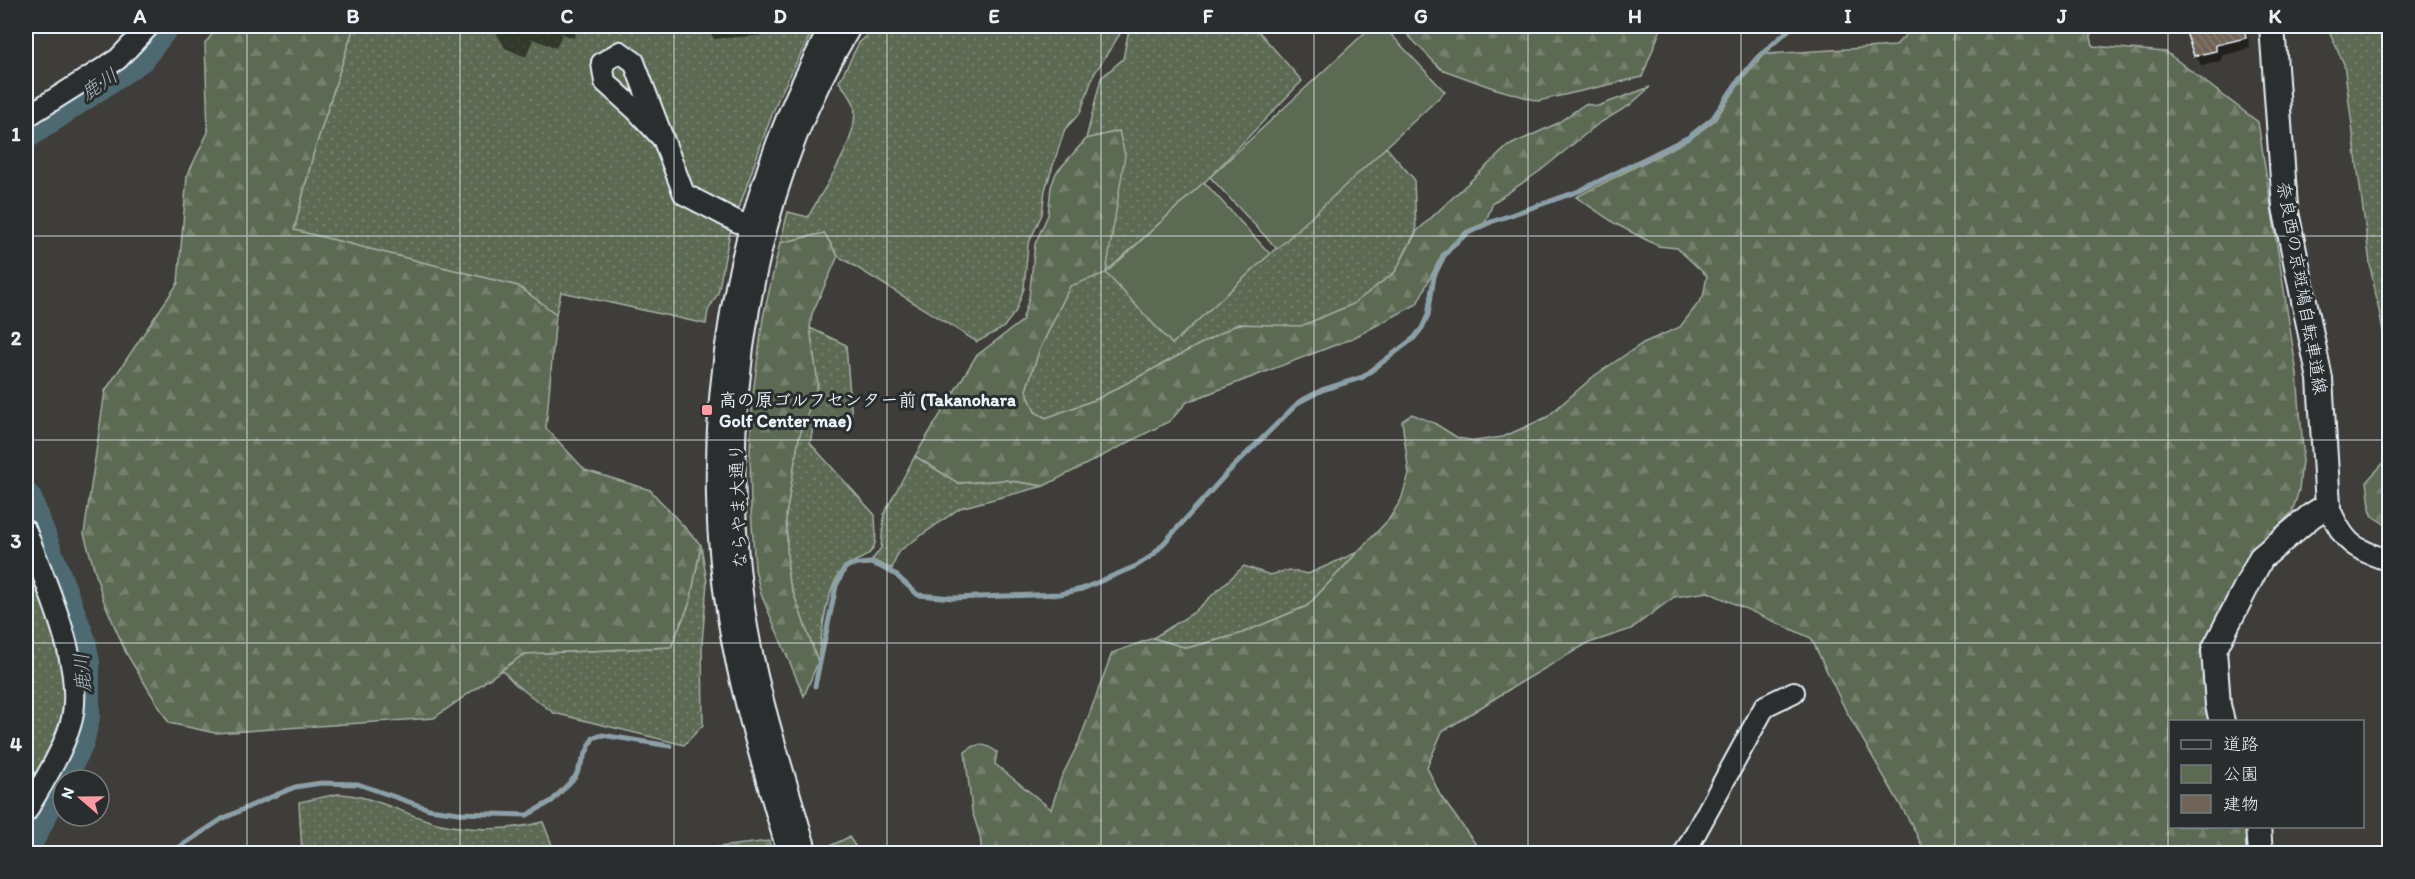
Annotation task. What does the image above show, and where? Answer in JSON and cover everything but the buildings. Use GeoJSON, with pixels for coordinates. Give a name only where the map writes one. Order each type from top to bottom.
{"type":"FeatureCollection","features":[{"type":"Feature","properties":{"kind":"main road","name":"奈良西の京斑鳩自転車道線"},"geometry":{"type":"LineString","coordinates":[[2272,26],[2285,207],[2320,379],[2328,505]]}},
{"type":"Feature","properties":{"kind":"main road"},"geometry":{"type":"LineString","coordinates":[[2222,720],[2218,705],[2214,650],[2261,558],[2311,516],[2328,505]]}},
{"type":"Feature","properties":{"kind":"main road"},"geometry":{"type":"LineString","coordinates":[[2258,828],[2260,854]]}},
{"type":"Feature","properties":{"kind":"street"},"geometry":{"type":"LineString","coordinates":[[26,117],[118,59],[149,26]]}},
{"type":"Feature","properties":{"kind":"street","name":"ならやま大通り"},"geometry":{"type":"LineString","coordinates":[[807,854],[791,840],[721,563],[717,473],[721,393],[733,306],[750,226],[783,125],[831,26]]}},
{"type":"Feature","properties":{"kind":"street","name":"ならやま大通り"},"geometry":{"type":"LineString","coordinates":[[746,666],[734,479],[742,352],[752,294],[773,207],[800,131],[851,26]]}},
{"type":"Feature","properties":{"kind":"street"},"geometry":{"type":"LineString","coordinates":[[662,138],[684,194],[750,226]]}},
{"type":"Feature","properties":{"kind":"street"},"geometry":{"type":"LineString","coordinates":[[2328,505],[2339,531],[2346,538],[2361,551],[2390,561]]}},
{"type":"Feature","properties":{"kind":"street"},"geometry":{"type":"LineString","coordinates":[[26,531],[67,645],[74,673],[74,692],[71,724],[56,760],[26,812]]}},
{"type":"Feature","properties":{"kind":"street"},"geometry":{"type":"LineString","coordinates":[[1684,854],[1765,706],[1794,692]]}},
{"type":"Feature","properties":{"kind":"green space"},"geometry":{"type":"Polygon","coordinates":[[[219,26],[354,26],[313,155],[294,230],[518,286],[556,314],[546,428],[585,470],[650,490],[701,545],[690,602],[671,647],[524,654],[434,718],[215,733],[169,723],[126,653],[103,599],[84,534],[105,391],[178,283],[187,176],[208,132],[205,43],[219,26]]]}},
{"type":"Feature","properties":{"kind":"green space"},"geometry":{"type":"Polygon","coordinates":[[[354,26],[815,26],[778,99],[764,136],[729,237],[718,293],[708,311],[706,324],[561,292],[556,314],[518,286],[294,230],[313,155],[354,26]]]}},
{"type":"Feature","properties":{"kind":"green space"},"geometry":{"type":"Polygon","coordinates":[[[878,26],[1125,26],[1094,74],[1080,113],[1065,129],[1045,190],[1042,214],[1028,245],[1024,288],[1016,311],[1003,328],[977,342],[838,256],[824,233],[780,243],[788,212],[808,217],[846,147],[855,118],[854,105],[839,82],[859,43],[878,26]]]}},
{"type":"Feature","properties":{"kind":"green space"},"geometry":{"type":"Polygon","coordinates":[[[1133,26],[1254,26],[1302,81],[1210,177],[1106,272],[1172,344],[1386,147],[1414,179],[1416,231],[1395,272],[1354,304],[1301,327],[1238,324],[1097,399],[1046,418],[1035,412],[1026,390],[1039,351],[1070,286],[1119,131],[1086,139],[1101,78],[1123,59],[1128,34],[1133,26]]]}},
{"type":"Feature","properties":{"kind":"green space"},"geometry":{"type":"Polygon","coordinates":[[[1372,26],[1383,26],[1445,92],[1277,249],[1210,177],[1372,26]]]}},
{"type":"Feature","properties":{"kind":"green space"},"geometry":{"type":"Polygon","coordinates":[[[1399,26],[1662,26],[1642,77],[1538,101],[1441,69],[1399,26]]]}},
{"type":"Feature","properties":{"kind":"green space"},"geometry":{"type":"Polygon","coordinates":[[[1914,26],[2089,26],[2093,46],[2166,52],[2258,122],[2297,374],[2303,450],[2299,490],[2292,512],[2271,534],[2214,632],[2213,720],[2169,720],[2169,828],[2254,828],[2255,853],[1925,853],[1912,825],[1845,709],[1811,638],[1708,592],[1674,597],[1631,629],[1586,644],[1442,732],[1427,767],[1440,795],[1482,853],[982,853],[980,836],[972,811],[965,752],[978,745],[985,745],[993,749],[997,752],[995,764],[1051,809],[1061,778],[1079,742],[1112,653],[1153,638],[1187,648],[1240,634],[1307,606],[1389,519],[1401,500],[1409,474],[1402,421],[1412,414],[1434,423],[1458,438],[1475,441],[1503,437],[1547,417],[1594,376],[1643,343],[1680,327],[1703,297],[1707,276],[1677,248],[1658,246],[1616,224],[1576,197],[1690,139],[1715,120],[1741,81],[1765,54],[1895,46],[1914,26]]]}},
{"type":"Feature","properties":{"kind":"green space"},"geometry":{"type":"Polygon","coordinates":[[[2327,26],[2389,26],[2389,360],[2371,271],[2344,64],[2327,26]]]}},
{"type":"Feature","properties":{"kind":"green space"},"geometry":{"type":"Polygon","coordinates":[[[1650,87],[1630,105],[1598,124],[1540,171],[1493,203],[1485,223],[1466,231],[1442,254],[1417,304],[1351,339],[1187,402],[1170,421],[1044,486],[1005,480],[958,483],[915,456],[976,356],[1022,321],[1029,298],[1035,244],[1048,215],[1051,187],[1056,173],[1086,139],[1119,131],[1125,155],[1106,273],[1070,286],[1039,351],[1026,390],[1035,412],[1046,418],[1097,399],[1238,324],[1301,326],[1353,304],[1395,272],[1417,231],[1508,146],[1556,124],[1585,104],[1598,106],[1650,87]]]}},
{"type":"Feature","properties":{"kind":"green space"},"geometry":{"type":"Polygon","coordinates":[[[1204,182],[1270,254],[1172,344],[1106,273],[1204,182]]]}},
{"type":"Feature","properties":{"kind":"green space"},"geometry":{"type":"Polygon","coordinates":[[[824,233],[838,256],[812,314],[810,328],[818,384],[799,437],[786,515],[788,578],[818,662],[804,696],[761,594],[755,569],[750,450],[753,394],[763,318],[780,243],[824,233]]]}},
{"type":"Feature","properties":{"kind":"green space"},"geometry":{"type":"Polygon","coordinates":[[[810,328],[846,345],[852,420],[813,428],[810,443],[875,515],[876,533],[873,549],[869,554],[842,570],[833,585],[824,618],[818,662],[788,578],[786,515],[799,437],[818,384],[810,328]]]}},
{"type":"Feature","properties":{"kind":"green space"},"geometry":{"type":"Polygon","coordinates":[[[915,456],[958,483],[1005,480],[1044,486],[960,508],[898,552],[892,569],[872,560],[881,548],[884,514],[915,456]]]}},
{"type":"Feature","properties":{"kind":"green space"},"geometry":{"type":"Polygon","coordinates":[[[2389,457],[2389,527],[2371,515],[2367,481],[2389,457]]]}},
{"type":"Feature","properties":{"kind":"green space"},"geometry":{"type":"Polygon","coordinates":[[[701,545],[707,582],[702,643],[703,725],[684,745],[554,713],[515,684],[502,670],[524,654],[671,647],[690,602],[701,545]]]}},
{"type":"Feature","properties":{"kind":"green space"},"geometry":{"type":"Polygon","coordinates":[[[26,549],[70,678],[64,732],[26,803],[26,549]]]}},
{"type":"Feature","properties":{"kind":"green space"},"geometry":{"type":"Polygon","coordinates":[[[1358,552],[1307,606],[1240,634],[1187,648],[1153,638],[1193,613],[1244,566],[1270,575],[1289,570],[1308,574],[1358,552]]]}},
{"type":"Feature","properties":{"kind":"green space"},"geometry":{"type":"Polygon","coordinates":[[[338,794],[364,798],[441,824],[466,828],[519,827],[543,822],[555,853],[302,853],[299,802],[338,794]]]}},
{"type":"Feature","properties":{"kind":"green space"},"geometry":{"type":"Polygon","coordinates":[[[849,837],[860,853],[823,853],[822,850],[849,837]]]}},
{"type":"Feature","properties":{"kind":"green space"},"geometry":{"type":"Polygon","coordinates":[[[769,841],[772,853],[667,853],[769,841]]]}},
{"type":"Feature","properties":{"kind":"waterway","name":"鹿川"},"geometry":{"type":"LineString","coordinates":[[26,133],[139,57],[163,26]]}},
{"type":"Feature","properties":{"kind":"waterway"},"geometry":{"type":"LineString","coordinates":[[815,686],[836,586],[845,568],[850,565],[870,563],[895,574],[918,595],[953,598],[1060,594],[1082,589],[1136,566],[1153,555],[1228,472],[1299,402],[1322,390],[1363,377],[1414,338],[1428,315],[1434,276],[1444,256],[1453,245],[1468,233],[1491,222],[1579,191],[1689,137],[1713,118],[1756,59],[1793,26]]}},
{"type":"Feature","properties":{"kind":"waterway","name":"鹿川"},"geometry":{"type":"LineString","coordinates":[[26,499],[80,641],[84,663],[84,717],[78,743],[26,844]]}},
{"type":"Feature","properties":{"kind":"waterway"},"geometry":{"type":"LineString","coordinates":[[169,854],[222,819],[295,787],[321,783],[358,784],[429,809],[459,813],[527,815],[552,801],[575,777],[593,738],[602,735],[670,746]]}},
{"type":"Feature","properties":{"kind":"place","name":"高の原ゴルフセンター前 (Takanohara Golf Center mae)"},"geometry":{"type":"Point","coordinates":[707,410]}}]}
